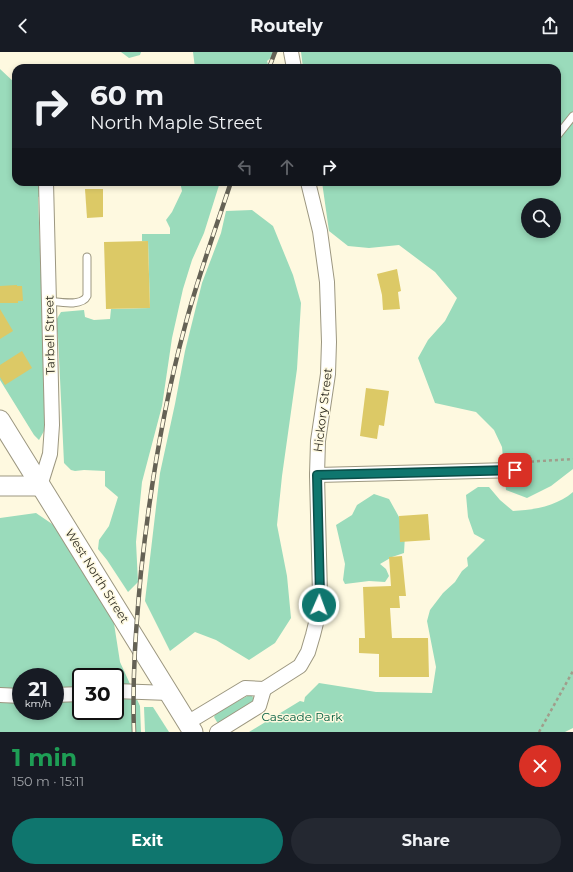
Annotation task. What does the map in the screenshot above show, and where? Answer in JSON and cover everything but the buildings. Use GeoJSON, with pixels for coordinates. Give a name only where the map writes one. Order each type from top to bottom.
{"type":"FeatureCollection","features":[{"type":"Feature","properties":{"kind":"street"},"geometry":{"type":"LineString","coordinates":[[292,52],[294,64]]}},
{"type":"Feature","properties":{"kind":"street","name":"Tarbell Street"},"geometry":{"type":"LineString","coordinates":[[40,486],[50,454],[52,425],[46,186]]}},
{"type":"Feature","properties":{"kind":"street","name":"Hickory Street"},"geometry":{"type":"LineString","coordinates":[[264,689],[300,666],[308,652],[313,635],[318,615],[320,595],[317,475],[318,441],[328,374],[327,282],[320,231],[309,186]]}},
{"type":"Feature","properties":{"kind":"street","name":"West North Street"},"geometry":{"type":"LineString","coordinates":[[0,420],[190,728]]}},
{"type":"Feature","properties":{"kind":"street"},"geometry":{"type":"LineString","coordinates":[[317,475],[515,470]]}},
{"type":"Feature","properties":{"kind":"street"},"geometry":{"type":"LineString","coordinates":[[0,486],[40,486]]}},
{"type":"Feature","properties":{"kind":"street"},"geometry":{"type":"LineString","coordinates":[[190,728],[245,688],[264,689],[259,706],[217,732]]}},
{"type":"Feature","properties":{"kind":"street"},"geometry":{"type":"LineString","coordinates":[[124,691],[169,693]]}},
{"type":"Feature","properties":{"kind":"street"},"geometry":{"type":"LineString","coordinates":[[0,695],[12,696]]}},
{"type":"Feature","properties":{"kind":"lane"},"geometry":{"type":"LineString","coordinates":[[561,131],[573,116]]}},
{"type":"Feature","properties":{"kind":"lane"},"geometry":{"type":"LineString","coordinates":[[49,301],[80,302],[86,299],[87,257]]}},
{"type":"Feature","properties":{"kind":"path"},"geometry":{"type":"LineString","coordinates":[[515,470],[519,462],[573,458]]}},
{"type":"Feature","properties":{"kind":"path"},"geometry":{"type":"LineString","coordinates":[[538,732],[573,671]]}},
{"type":"Feature","properties":{"kind":"green space"},"geometry":{"type":"Polygon","coordinates":[[[121,52],[141,52],[140,55],[129,58],[121,52]]]}},
{"type":"Feature","properties":{"kind":"green space"},"geometry":{"type":"Polygon","coordinates":[[[193,52],[278,52],[267,61],[268,64],[194,64],[193,52]]]}},
{"type":"Feature","properties":{"kind":"green space"},"geometry":{"type":"Polygon","coordinates":[[[301,52],[573,52],[573,469],[551,486],[527,498],[506,490],[502,447],[494,430],[476,412],[435,403],[418,358],[428,340],[445,321],[457,298],[435,272],[399,245],[369,248],[348,246],[329,231],[323,186],[561,186],[561,64],[302,64],[301,52]]]}},
{"type":"Feature","properties":{"kind":"green space"},"geometry":{"type":"Polygon","coordinates":[[[0,69],[12,80],[12,186],[53,186],[52,192],[38,197],[46,405],[44,431],[39,440],[34,435],[0,380],[0,69]]]}},
{"type":"Feature","properties":{"kind":"green space"},"geometry":{"type":"Polygon","coordinates":[[[181,186],[219,186],[204,233],[192,260],[183,289],[172,338],[162,406],[142,482],[136,542],[138,582],[128,592],[98,549],[99,540],[109,526],[118,497],[105,486],[105,471],[75,471],[71,470],[64,463],[58,336],[55,322],[61,312],[84,310],[85,317],[94,320],[110,319],[111,309],[150,308],[148,241],[142,241],[142,234],[170,234],[170,228],[166,220],[172,212],[182,191],[181,186]]]}},
{"type":"Feature","properties":{"kind":"green space"},"geometry":{"type":"Polygon","coordinates":[[[252,210],[273,226],[293,275],[301,303],[297,369],[282,476],[277,525],[287,576],[291,618],[275,643],[249,660],[216,640],[195,632],[170,651],[145,601],[160,473],[185,351],[202,283],[221,233],[226,211],[252,210]]]}},
{"type":"Feature","properties":{"kind":"green space","name":"Cascade Park"},"geometry":{"type":"Polygon","coordinates":[[[478,487],[489,487],[500,500],[513,511],[529,510],[553,504],[567,497],[573,492],[573,728],[565,732],[249,732],[300,701],[304,702],[305,697],[319,683],[376,692],[432,693],[436,667],[427,621],[430,610],[443,593],[455,582],[462,571],[468,566],[467,558],[485,540],[474,534],[468,517],[466,495],[478,487]]]}},
{"type":"Feature","properties":{"kind":"green space"},"geometry":{"type":"Polygon","coordinates":[[[374,494],[389,499],[399,517],[405,535],[404,553],[392,557],[380,564],[386,569],[389,576],[385,582],[369,581],[345,584],[343,580],[345,564],[336,525],[352,515],[357,505],[374,494]]]}},
{"type":"Feature","properties":{"kind":"green space"},"geometry":{"type":"Polygon","coordinates":[[[36,513],[58,528],[113,617],[120,662],[123,668],[72,668],[72,720],[124,720],[124,671],[140,706],[141,732],[0,732],[0,518],[36,513]]]}},
{"type":"Feature","properties":{"kind":"green space"},"geometry":{"type":"Polygon","coordinates":[[[251,694],[255,701],[219,723],[217,722],[214,717],[216,713],[251,694]]]}},
{"type":"Feature","properties":{"kind":"green space"},"geometry":{"type":"Polygon","coordinates":[[[144,707],[153,707],[169,732],[145,732],[144,707]]]}},
{"type":"Feature","properties":{"kind":"railway"},"geometry":{"type":"LineString","coordinates":[[270,64],[275,52]]}},
{"type":"Feature","properties":{"kind":"railway"},"geometry":{"type":"LineString","coordinates":[[134,732],[134,672],[139,592],[158,448],[170,387],[185,326],[230,186]]}},
{"type":"Feature","properties":{"kind":"route"},"geometry":{"type":"LineString","coordinates":[[319,605],[317,475],[515,470]]}}]}
